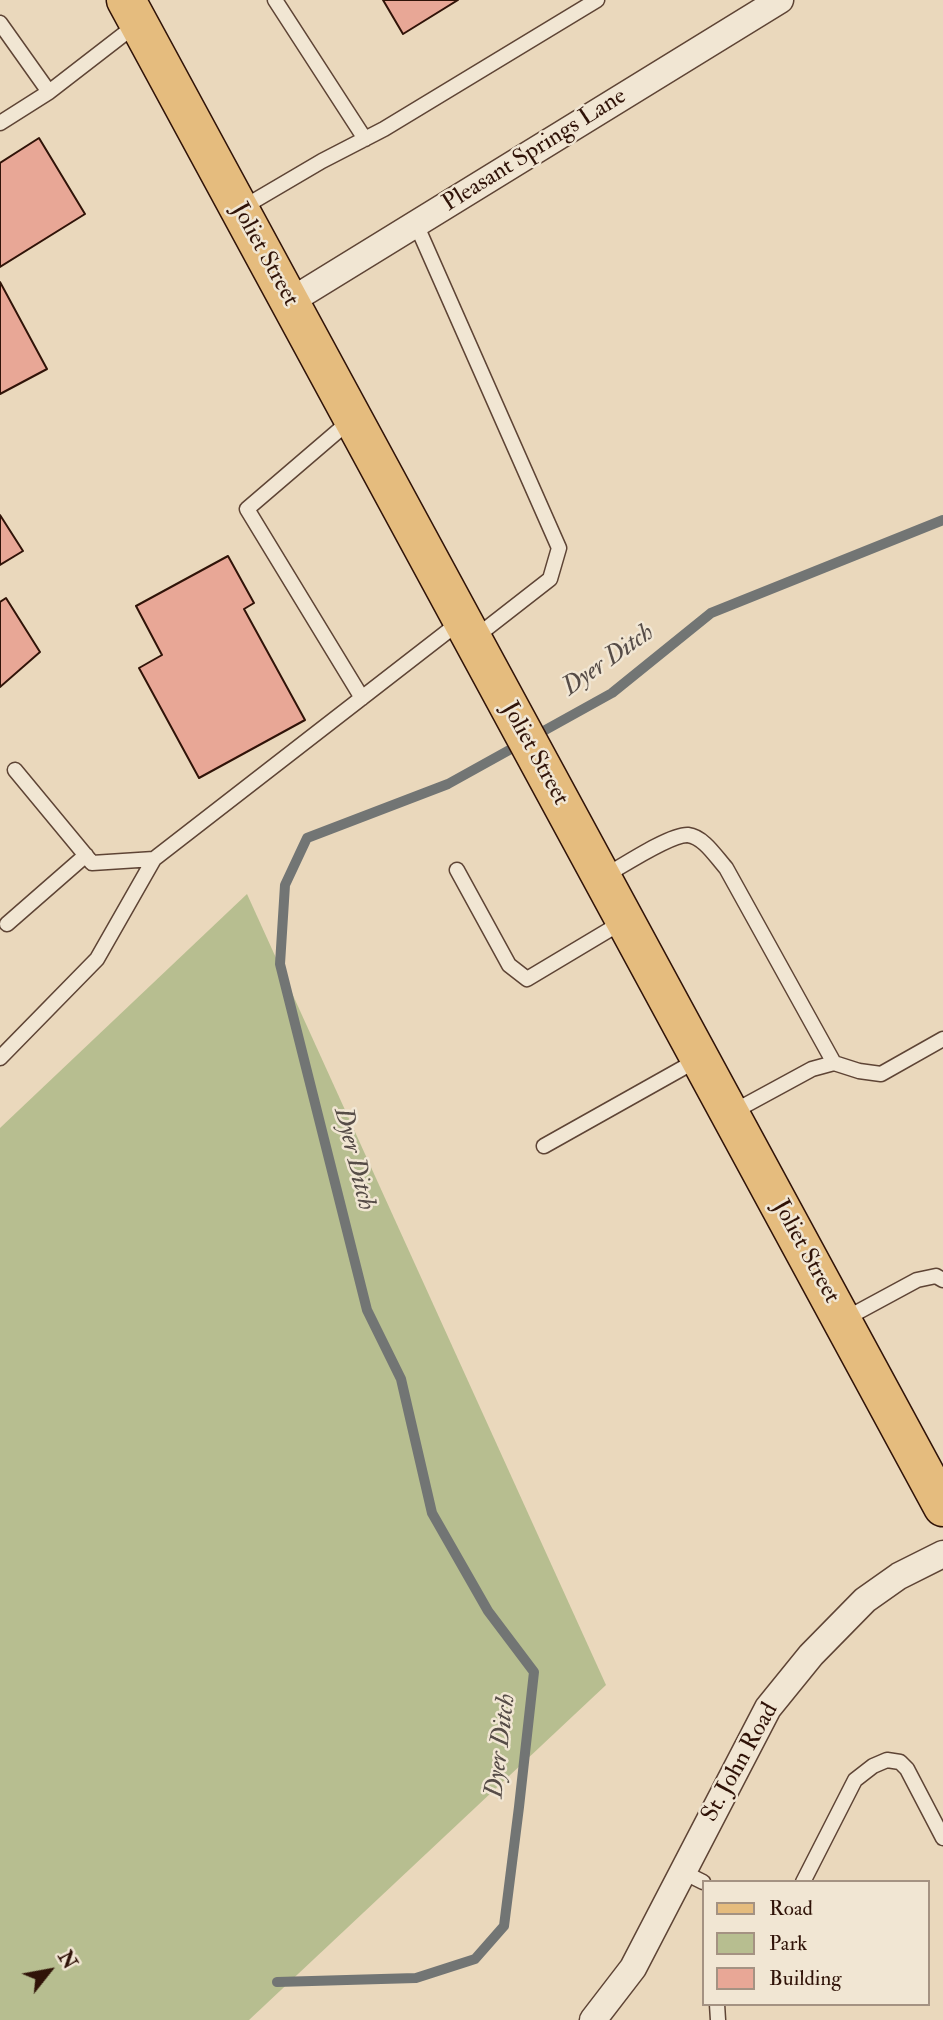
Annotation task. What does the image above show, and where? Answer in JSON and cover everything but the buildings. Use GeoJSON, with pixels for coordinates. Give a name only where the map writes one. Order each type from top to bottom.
{"type":"FeatureCollection","features":[{"type":"Feature","properties":{"kind":"main road","name":"Joliet Street"},"geometry":{"type":"LineString","coordinates":[[132,12],[942,1502]]}},
{"type":"Feature","properties":{"kind":"street","name":"Pleasant Springs Lane"},"geometry":{"type":"LineString","coordinates":[[289,302],[780,0]]}},
{"type":"Feature","properties":{"kind":"street","name":"St. John Road"},"geometry":{"type":"LineString","coordinates":[[593,2020],[633,1968],[693,1877],[768,1708],[811,1655],[865,1600],[900,1576],[943,1554]]}},
{"type":"Feature","properties":{"kind":"lane"},"geometry":{"type":"LineString","coordinates":[[275,0],[365,139]]}},
{"type":"Feature","properties":{"kind":"lane"},"geometry":{"type":"LineString","coordinates":[[239,209],[365,139],[597,0]]}},
{"type":"Feature","properties":{"kind":"lane"},"geometry":{"type":"LineString","coordinates":[[0,123],[49,92],[132,12]]}},
{"type":"Feature","properties":{"kind":"lane"},"geometry":{"type":"LineString","coordinates":[[0,23],[49,92]]}},
{"type":"Feature","properties":{"kind":"lane"},"geometry":{"type":"LineString","coordinates":[[0,1058],[97,959],[154,859],[362,698],[550,579],[559,548],[416,225]]}},
{"type":"Feature","properties":{"kind":"lane"},"geometry":{"type":"LineString","coordinates":[[353,419],[247,509],[362,698]]}},
{"type":"Feature","properties":{"kind":"lane"},"geometry":{"type":"LineString","coordinates":[[15,770],[92,863],[154,859]]}},
{"type":"Feature","properties":{"kind":"lane"},"geometry":{"type":"LineString","coordinates":[[602,878],[673,837],[690,835],[707,846],[726,867],[834,1063]]}},
{"type":"Feature","properties":{"kind":"lane"},"geometry":{"type":"LineString","coordinates":[[7,925],[86,855]]}},
{"type":"Feature","properties":{"kind":"lane"},"geometry":{"type":"LineString","coordinates":[[457,870],[509,965],[527,978],[625,921]]}},
{"type":"Feature","properties":{"kind":"lane"},"geometry":{"type":"LineString","coordinates":[[730,1114],[811,1069],[834,1063],[881,1074],[943,1039]]}},
{"type":"Feature","properties":{"kind":"lane"},"geometry":{"type":"LineString","coordinates":[[544,1146],[700,1058]]}},
{"type":"Feature","properties":{"kind":"lane"},"geometry":{"type":"LineString","coordinates":[[842,1321],[917,1280],[936,1276],[943,1280]]}},
{"type":"Feature","properties":{"kind":"lane"},"geometry":{"type":"LineString","coordinates":[[804,1880],[855,1780],[873,1766],[887,1760],[900,1762],[906,1769],[943,1838]]}},
{"type":"Feature","properties":{"kind":"green space"},"geometry":{"type":"Polygon","coordinates":[[[247,894],[606,1685],[249,2020],[0,2020],[0,1128],[247,894]]]}},
{"type":"Feature","properties":{"kind":"waterway","name":"Dyer Ditch"},"geometry":{"type":"LineString","coordinates":[[277,1982],[416,1978],[475,1959],[504,1926],[534,1672],[488,1611],[432,1513],[401,1379],[367,1310],[280,964],[285,885],[307,838],[448,784],[612,693],[711,613],[943,520]]}}]}
